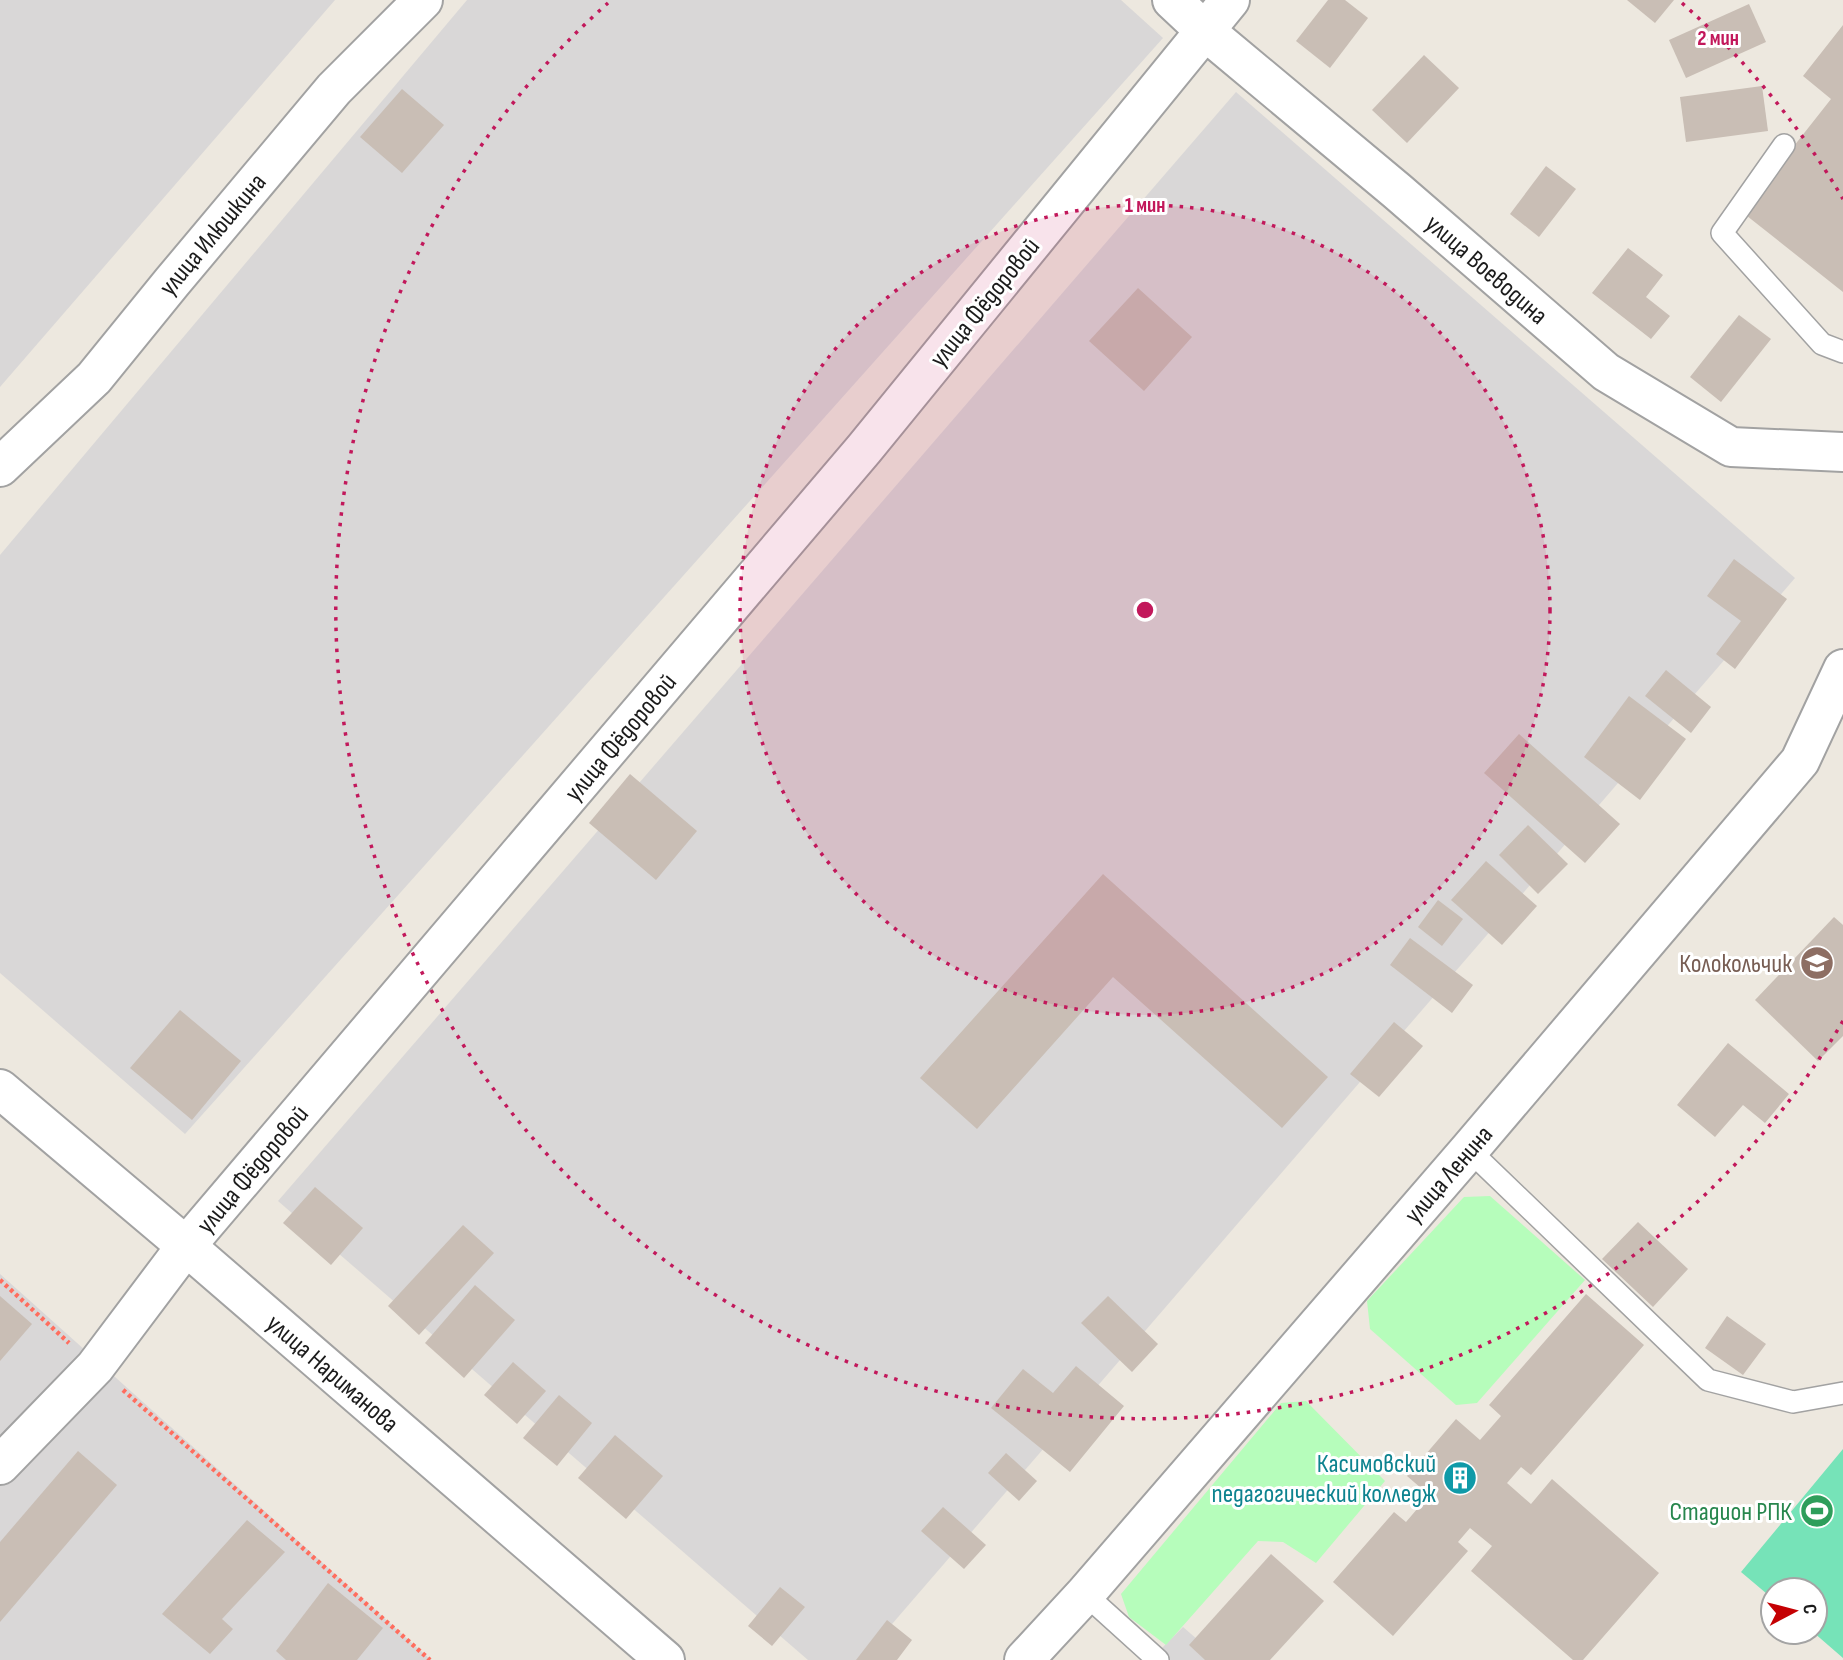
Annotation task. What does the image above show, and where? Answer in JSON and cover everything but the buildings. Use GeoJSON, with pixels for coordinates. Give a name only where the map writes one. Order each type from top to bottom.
{"type":"FeatureCollection","features":[{"type":"Feature","properties":{"kind":"street","name":"улица Илюшкина"},"geometry":{"type":"LineString","coordinates":[[0,467],[94,379],[334,89],[423,0]]}},
{"type":"Feature","properties":{"kind":"street","name":"улица Воеводина"},"geometry":{"type":"LineString","coordinates":[[1172,0],[1606,372],[1731,447],[1843,452]]}},
{"type":"Feature","properties":{"kind":"street","name":"улица Фёдоровой"},"geometry":{"type":"LineString","coordinates":[[0,1465],[95,1367],[186,1246],[864,449],[1230,0]]}},
{"type":"Feature","properties":{"kind":"street","name":"улица Ленина"},"geometry":{"type":"LineString","coordinates":[[1024,1660],[1469,1150],[1800,761],[1843,669]]}},
{"type":"Feature","properties":{"kind":"street","name":"улица Нариманова"},"geometry":{"type":"LineString","coordinates":[[0,1089],[665,1660]]}},
{"type":"Feature","properties":{"kind":"lane"},"geometry":{"type":"LineString","coordinates":[[1784,145],[1722,233],[1822,344],[1843,352]]}},
{"type":"Feature","properties":{"kind":"lane"},"geometry":{"type":"LineString","coordinates":[[1469,1150],[1708,1380],[1793,1402],[1843,1393]]}},
{"type":"Feature","properties":{"kind":"lane"},"geometry":{"type":"LineString","coordinates":[[1084,1594],[1158,1660]]}},
{"type":"Feature","properties":{"kind":"path"},"geometry":{"type":"LineString","coordinates":[[0,1279],[95,1367],[430,1660]]}},
{"type":"Feature","properties":{"kind":"shaded area"},"geometry":{"type":"Polygon","coordinates":[[[0,0],[335,0],[0,387],[0,0]]]}},
{"type":"Feature","properties":{"kind":"shaded area"},"geometry":{"type":"Polygon","coordinates":[[[467,0],[1121,0],[1163,38],[185,1134],[0,973],[0,555],[467,0]]]}},
{"type":"Feature","properties":{"kind":"shaded area"},"geometry":{"type":"Polygon","coordinates":[[[1236,92],[1795,578],[861,1660],[808,1660],[278,1201],[1236,92]]]}},
{"type":"Feature","properties":{"kind":"shaded area"},"geometry":{"type":"Polygon","coordinates":[[[0,1274],[431,1660],[0,1660],[0,1274]]]}},
{"type":"Feature","properties":{"kind":"shaded area"},"geometry":{"type":"Polygon","coordinates":[[[1183,1627],[1221,1660],[1150,1660],[1183,1627]]]}},
{"type":"Feature","properties":{"kind":"green space"},"geometry":{"type":"Polygon","coordinates":[[[1490,1196],[1585,1280],[1477,1403],[1456,1405],[1370,1329],[1367,1301],[1464,1197],[1490,1196]]]}},
{"type":"Feature","properties":{"kind":"green space"},"geometry":{"type":"Polygon","coordinates":[[[1306,1401],[1385,1481],[1316,1563],[1283,1542],[1258,1541],[1166,1645],[1129,1617],[1121,1594],[1281,1403],[1306,1401]]]}},
{"type":"Feature","properties":{"kind":"green space","name":"Стадион РПК"},"geometry":{"type":"Polygon","coordinates":[[[1843,1449],[1843,1658],[1829,1646],[1829,1576],[1759,1576],[1759,1587],[1741,1572],[1843,1449]]]}},
{"type":"Feature","properties":{"kind":"place","name":"Колокольчик"},"geometry":{"type":"Point","coordinates":[1817,963]}},
{"type":"Feature","properties":{"kind":"place","name":"Касимовский педагогический колледж"},"geometry":{"type":"Point","coordinates":[1460,1478]}},
{"type":"Feature","properties":{"kind":"place","name":"Стадион РПК"},"geometry":{"type":"Point","coordinates":[1817,1511]}}]}
